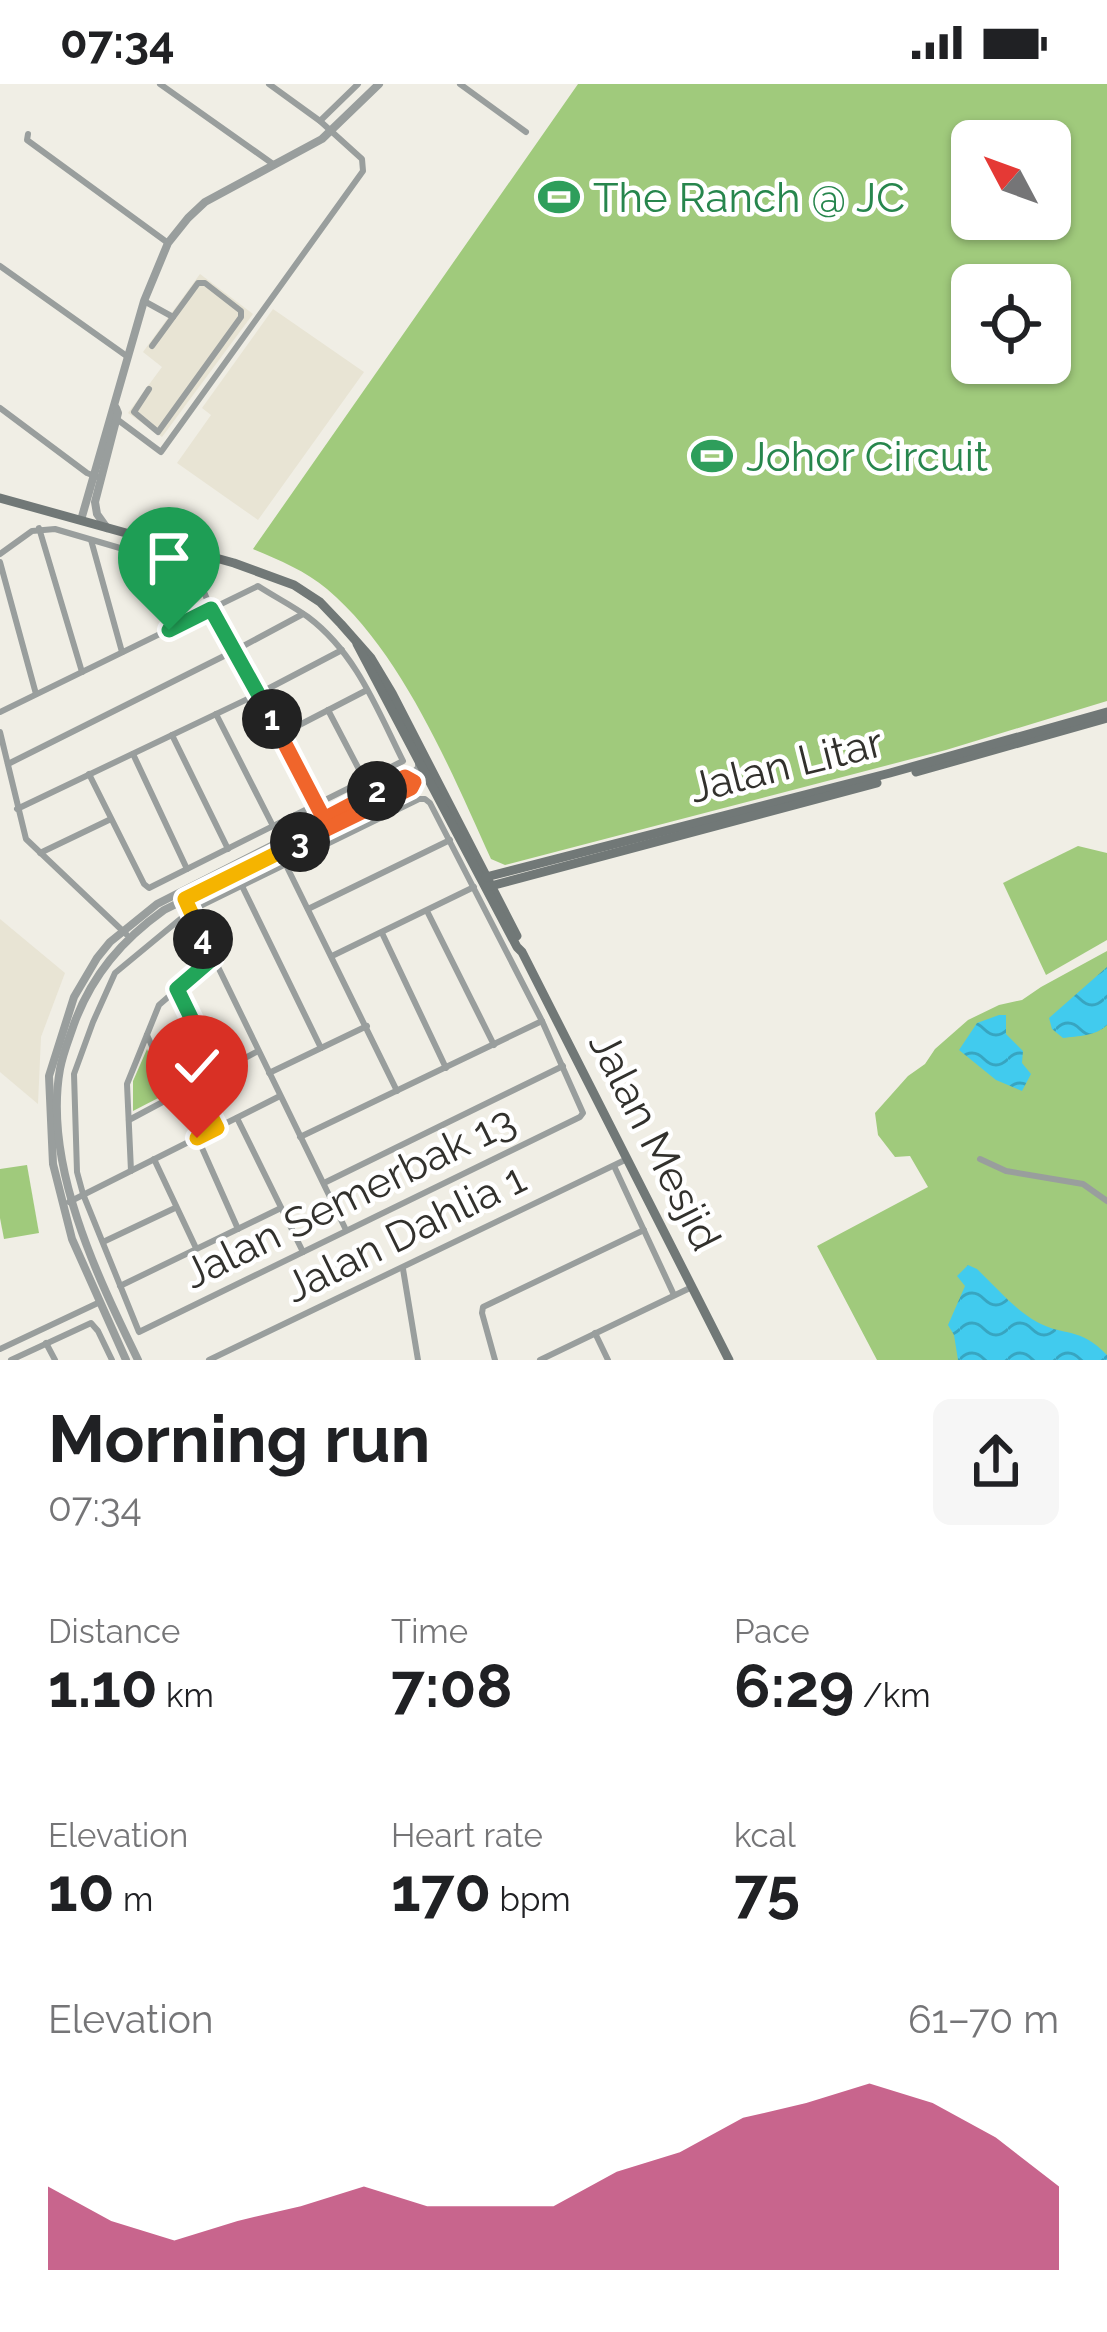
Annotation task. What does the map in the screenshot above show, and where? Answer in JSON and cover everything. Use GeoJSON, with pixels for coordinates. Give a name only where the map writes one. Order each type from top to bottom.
{"type":"FeatureCollection","features":[{"type":"Feature","properties":{"kind":"main road","name":"Jalan Mesjid"},"geometry":{"type":"LineString","coordinates":[[0,498],[235,563],[294,585],[320,602],[371,658],[729,1360]]}},
{"type":"Feature","properties":{"kind":"main road","name":"Jalan Mesjid"},"geometry":{"type":"LineString","coordinates":[[357,644],[419,761],[480,861],[484,883],[500,899],[522,952]]}},
{"type":"Feature","properties":{"kind":"main road","name":"Jalan Litar"},"geometry":{"type":"LineString","coordinates":[[484,883],[1107,715]]}},
{"type":"Feature","properties":{"kind":"main road"},"geometry":{"type":"LineString","coordinates":[[480,861],[510,875],[500,899]]}},
{"type":"Feature","properties":{"kind":"street"},"geometry":{"type":"LineString","coordinates":[[160,84],[273,164]]}},
{"type":"Feature","properties":{"kind":"street"},"geometry":{"type":"LineString","coordinates":[[320,121],[358,84]]}},
{"type":"Feature","properties":{"kind":"street"},"geometry":{"type":"LineString","coordinates":[[81,520],[144,302],[168,242],[205,202],[331,131],[379,84]]}},
{"type":"Feature","properties":{"kind":"street"},"geometry":{"type":"LineString","coordinates":[[460,84],[526,132]]}},
{"type":"Feature","properties":{"kind":"street"},"geometry":{"type":"LineString","coordinates":[[114,413],[161,452],[363,171],[362,159],[275,86]]}},
{"type":"Feature","properties":{"kind":"street"},"geometry":{"type":"LineString","coordinates":[[28,134],[27,140],[168,242]]}},
{"type":"Feature","properties":{"kind":"street"},"geometry":{"type":"LineString","coordinates":[[0,266],[128,358]]}},
{"type":"Feature","properties":{"kind":"street"},"geometry":{"type":"LineString","coordinates":[[152,346],[200,282],[242,313],[158,432]]}},
{"type":"Feature","properties":{"kind":"street"},"geometry":{"type":"LineString","coordinates":[[144,302],[173,316]]}},
{"type":"Feature","properties":{"kind":"street"},"geometry":{"type":"LineString","coordinates":[[149,388],[134,412],[169,441]]}},
{"type":"Feature","properties":{"kind":"street"},"geometry":{"type":"LineString","coordinates":[[0,408],[97,477]]}},
{"type":"Feature","properties":{"kind":"street"},"geometry":{"type":"LineString","coordinates":[[97,477],[97,514],[107,528]]}},
{"type":"Feature","properties":{"kind":"street"},"geometry":{"type":"LineString","coordinates":[[39,528],[82,672]]}},
{"type":"Feature","properties":{"kind":"street"},"geometry":{"type":"LineString","coordinates":[[36,694],[0,558],[26,534],[39,528],[55,529],[191,568],[324,819]]}},
{"type":"Feature","properties":{"kind":"street"},"geometry":{"type":"LineString","coordinates":[[91,540],[122,652]]}},
{"type":"Feature","properties":{"kind":"street"},"geometry":{"type":"LineString","coordinates":[[145,554],[169,630]]}},
{"type":"Feature","properties":{"kind":"street"},"geometry":{"type":"LineString","coordinates":[[0,712],[258,586],[303,614],[342,650],[403,761],[149,888],[89,775]]}},
{"type":"Feature","properties":{"kind":"street"},"geometry":{"type":"LineString","coordinates":[[8,764],[303,614]]}},
{"type":"Feature","properties":{"kind":"street"},"geometry":{"type":"LineString","coordinates":[[16,809],[342,650]]}},
{"type":"Feature","properties":{"kind":"street"},"geometry":{"type":"LineString","coordinates":[[280,735],[367,690]]}},
{"type":"Feature","properties":{"kind":"street"},"geometry":{"type":"LineString","coordinates":[[328,710],[363,778]]}},
{"type":"Feature","properties":{"kind":"street"},"geometry":{"type":"LineString","coordinates":[[216,714],[273,826]]}},
{"type":"Feature","properties":{"kind":"street"},"geometry":{"type":"LineString","coordinates":[[0,732],[26,839],[125,934]]}},
{"type":"Feature","properties":{"kind":"street"},"geometry":{"type":"LineString","coordinates":[[172,735],[228,849]]}},
{"type":"Feature","properties":{"kind":"street"},"geometry":{"type":"LineString","coordinates":[[133,754],[187,869]]}},
{"type":"Feature","properties":{"kind":"street"},"geometry":{"type":"LineString","coordinates":[[138,1360],[72,1239],[50,1139],[49,1076],[97,958],[157,904],[417,772],[419,761]]}},
{"type":"Feature","properties":{"kind":"street"},"geometry":{"type":"LineString","coordinates":[[125,934],[430,774]]}},
{"type":"Feature","properties":{"kind":"street"},"geometry":{"type":"LineString","coordinates":[[405,777],[413,780],[411,788]]}},
{"type":"Feature","properties":{"kind":"street"},"geometry":{"type":"LineString","coordinates":[[281,1208],[120,1286],[77,1172],[74,1074],[92,1022],[115,973],[190,911],[425,799],[449,840],[484,883],[563,1066],[323,1184]]}},
{"type":"Feature","properties":{"kind":"street"},"geometry":{"type":"LineString","coordinates":[[40,853],[111,819]]}},
{"type":"Feature","properties":{"kind":"street"},"geometry":{"type":"LineString","coordinates":[[308,909],[449,840]]}},
{"type":"Feature","properties":{"kind":"street"},"geometry":{"type":"LineString","coordinates":[[286,865],[397,1091]]}},
{"type":"Feature","properties":{"kind":"street"},"geometry":{"type":"LineString","coordinates":[[332,956],[484,883]]}},
{"type":"Feature","properties":{"kind":"street"},"geometry":{"type":"LineString","coordinates":[[242,886],[321,1048]]}},
{"type":"Feature","properties":{"kind":"street"},"geometry":{"type":"LineString","coordinates":[[185,899],[346,1231]]}},
{"type":"Feature","properties":{"kind":"street"},"geometry":{"type":"LineString","coordinates":[[427,911],[494,1045]]}},
{"type":"Feature","properties":{"kind":"street"},"geometry":{"type":"LineString","coordinates":[[382,933],[446,1068]]}},
{"type":"Feature","properties":{"kind":"street"},"geometry":{"type":"LineString","coordinates":[[131,1171],[127,1084],[159,1005],[213,958]]}},
{"type":"Feature","properties":{"kind":"street"},"geometry":{"type":"LineString","coordinates":[[177,989],[218,1073]]}},
{"type":"Feature","properties":{"kind":"street"},"geometry":{"type":"LineString","coordinates":[[73,1014],[92,1022]]}},
{"type":"Feature","properties":{"kind":"street"},"geometry":{"type":"LineString","coordinates":[[300,1137],[542,1021]]}},
{"type":"Feature","properties":{"kind":"street"},"geometry":{"type":"LineString","coordinates":[[269,1073],[367,1026]]}},
{"type":"Feature","properties":{"kind":"street"},"geometry":{"type":"LineString","coordinates":[[147,1034],[174,1096]]}},
{"type":"Feature","properties":{"kind":"street"},"geometry":{"type":"LineString","coordinates":[[129,1120],[258,1051]]}},
{"type":"Feature","properties":{"kind":"street","name":"Jalan Semerbak 13"},"geometry":{"type":"LineString","coordinates":[[120,1286],[140,1331],[580,1118],[583,1113],[563,1066]]}},
{"type":"Feature","properties":{"kind":"street"},"geometry":{"type":"LineString","coordinates":[[195,1085],[217,1128]]}},
{"type":"Feature","properties":{"kind":"street"},"geometry":{"type":"LineString","coordinates":[[67,1203],[280,1096]]}},
{"type":"Feature","properties":{"kind":"street"},"geometry":{"type":"LineString","coordinates":[[237,1118],[303,1252]]}},
{"type":"Feature","properties":{"kind":"street"},"geometry":{"type":"LineString","coordinates":[[197,1138],[238,1229]]}},
{"type":"Feature","properties":{"kind":"street"},"geometry":{"type":"LineString","coordinates":[[154,1159],[196,1250]]}},
{"type":"Feature","properties":{"kind":"street","name":"Jalan Dahlia 1"},"geometry":{"type":"LineString","coordinates":[[212,1359],[627,1160]]}},
{"type":"Feature","properties":{"kind":"street"},"geometry":{"type":"LineString","coordinates":[[980,1160],[1006,1172],[1083,1184],[1107,1201]]}},
{"type":"Feature","properties":{"kind":"street"},"geometry":{"type":"LineString","coordinates":[[614,1166],[674,1295]]}},
{"type":"Feature","properties":{"kind":"street"},"geometry":{"type":"LineString","coordinates":[[103,1242],[177,1207]]}},
{"type":"Feature","properties":{"kind":"street"},"geometry":{"type":"LineString","coordinates":[[495,1360],[483,1307],[644,1230]]}},
{"type":"Feature","properties":{"kind":"street"},"geometry":{"type":"LineString","coordinates":[[403,1267],[418,1360]]}},
{"type":"Feature","properties":{"kind":"street"},"geometry":{"type":"LineString","coordinates":[[540,1360],[692,1287]]}},
{"type":"Feature","properties":{"kind":"street"},"geometry":{"type":"LineString","coordinates":[[0,1349],[104,1299]]}},
{"type":"Feature","properties":{"kind":"street"},"geometry":{"type":"LineString","coordinates":[[104,1299],[126,1360]]}},
{"type":"Feature","properties":{"kind":"street"},"geometry":{"type":"LineString","coordinates":[[11,1360],[92,1323],[112,1360]]}},
{"type":"Feature","properties":{"kind":"street"},"geometry":{"type":"LineString","coordinates":[[595,1333],[608,1360]]}},
{"type":"Feature","properties":{"kind":"street"},"geometry":{"type":"LineString","coordinates":[[46,1343],[55,1360]]}},
{"type":"Feature","properties":{"kind":"shaded area"},"geometry":{"type":"Polygon","coordinates":[[[200,274],[253,314],[162,437],[128,413],[162,367],[143,352],[200,274]]]}},
{"type":"Feature","properties":{"kind":"shaded area"},"geometry":{"type":"Polygon","coordinates":[[[273,309],[364,372],[258,520],[177,463],[211,415],[202,408],[273,309]]]}},
{"type":"Feature","properties":{"kind":"shaded area"},"geometry":{"type":"Polygon","coordinates":[[[0,919],[65,973],[41,1037],[38,1104],[0,1072],[0,919]]]}},
{"type":"Feature","properties":{"kind":"green space","name":"Johor Circuit"},"geometry":{"type":"Polygon","coordinates":[[[578,84],[1107,84],[1107,701],[946,750],[505,865],[491,859],[422,715],[379,645],[319,583],[253,549],[578,84]]]}},
{"type":"Feature","properties":{"kind":"green space"},"geometry":{"type":"Polygon","coordinates":[[[1078,846],[1107,853],[1107,940],[1046,975],[1003,883],[1078,846]]]}},
{"type":"Feature","properties":{"kind":"green space"},"geometry":{"type":"Polygon","coordinates":[[[1107,951],[1107,1360],[877,1360],[817,1246],[928,1187],[910,1156],[895,1157],[878,1135],[875,1113],[968,1020],[1022,1000],[1107,951]]]}},
{"type":"Feature","properties":{"kind":"green space"},"geometry":{"type":"Polygon","coordinates":[[[147,1049],[166,1094],[133,1111],[133,1081],[147,1049]]]}},
{"type":"Feature","properties":{"kind":"green space"},"geometry":{"type":"Polygon","coordinates":[[[27,1165],[39,1233],[4,1239],[0,1169],[27,1165]]]}},
{"type":"Feature","properties":{"kind":"water"},"geometry":{"type":"Polygon","coordinates":[[[1107,967],[1107,1025],[1063,1038],[1052,1029],[1049,1018],[1107,967]]]}},
{"type":"Feature","properties":{"kind":"water"},"geometry":{"type":"Polygon","coordinates":[[[1006,1015],[1006,1034],[1023,1051],[1022,1063],[1031,1074],[1022,1091],[996,1080],[959,1050],[977,1023],[1006,1015]]]}},
{"type":"Feature","properties":{"kind":"water"},"geometry":{"type":"Polygon","coordinates":[[[968,1265],[1029,1317],[1088,1340],[1107,1360],[958,1360],[948,1325],[965,1286],[957,1276],[968,1265]]]}},
{"type":"Feature","properties":{"kind":"place","name":"The Ranch @ JC"},"geometry":{"type":"Point","coordinates":[559,197]}},
{"type":"Feature","properties":{"kind":"place","name":"Johor Circuit"},"geometry":{"type":"Point","coordinates":[712,456]}},
{"type":"Feature","properties":{"kind":"route"},"geometry":{"type":"LineString","coordinates":[[169,630],[211,609],[324,819],[405,777],[414,782],[411,788],[185,899],[213,958],[177,989],[218,1073],[195,1085],[217,1128],[197,1138]]}}]}
